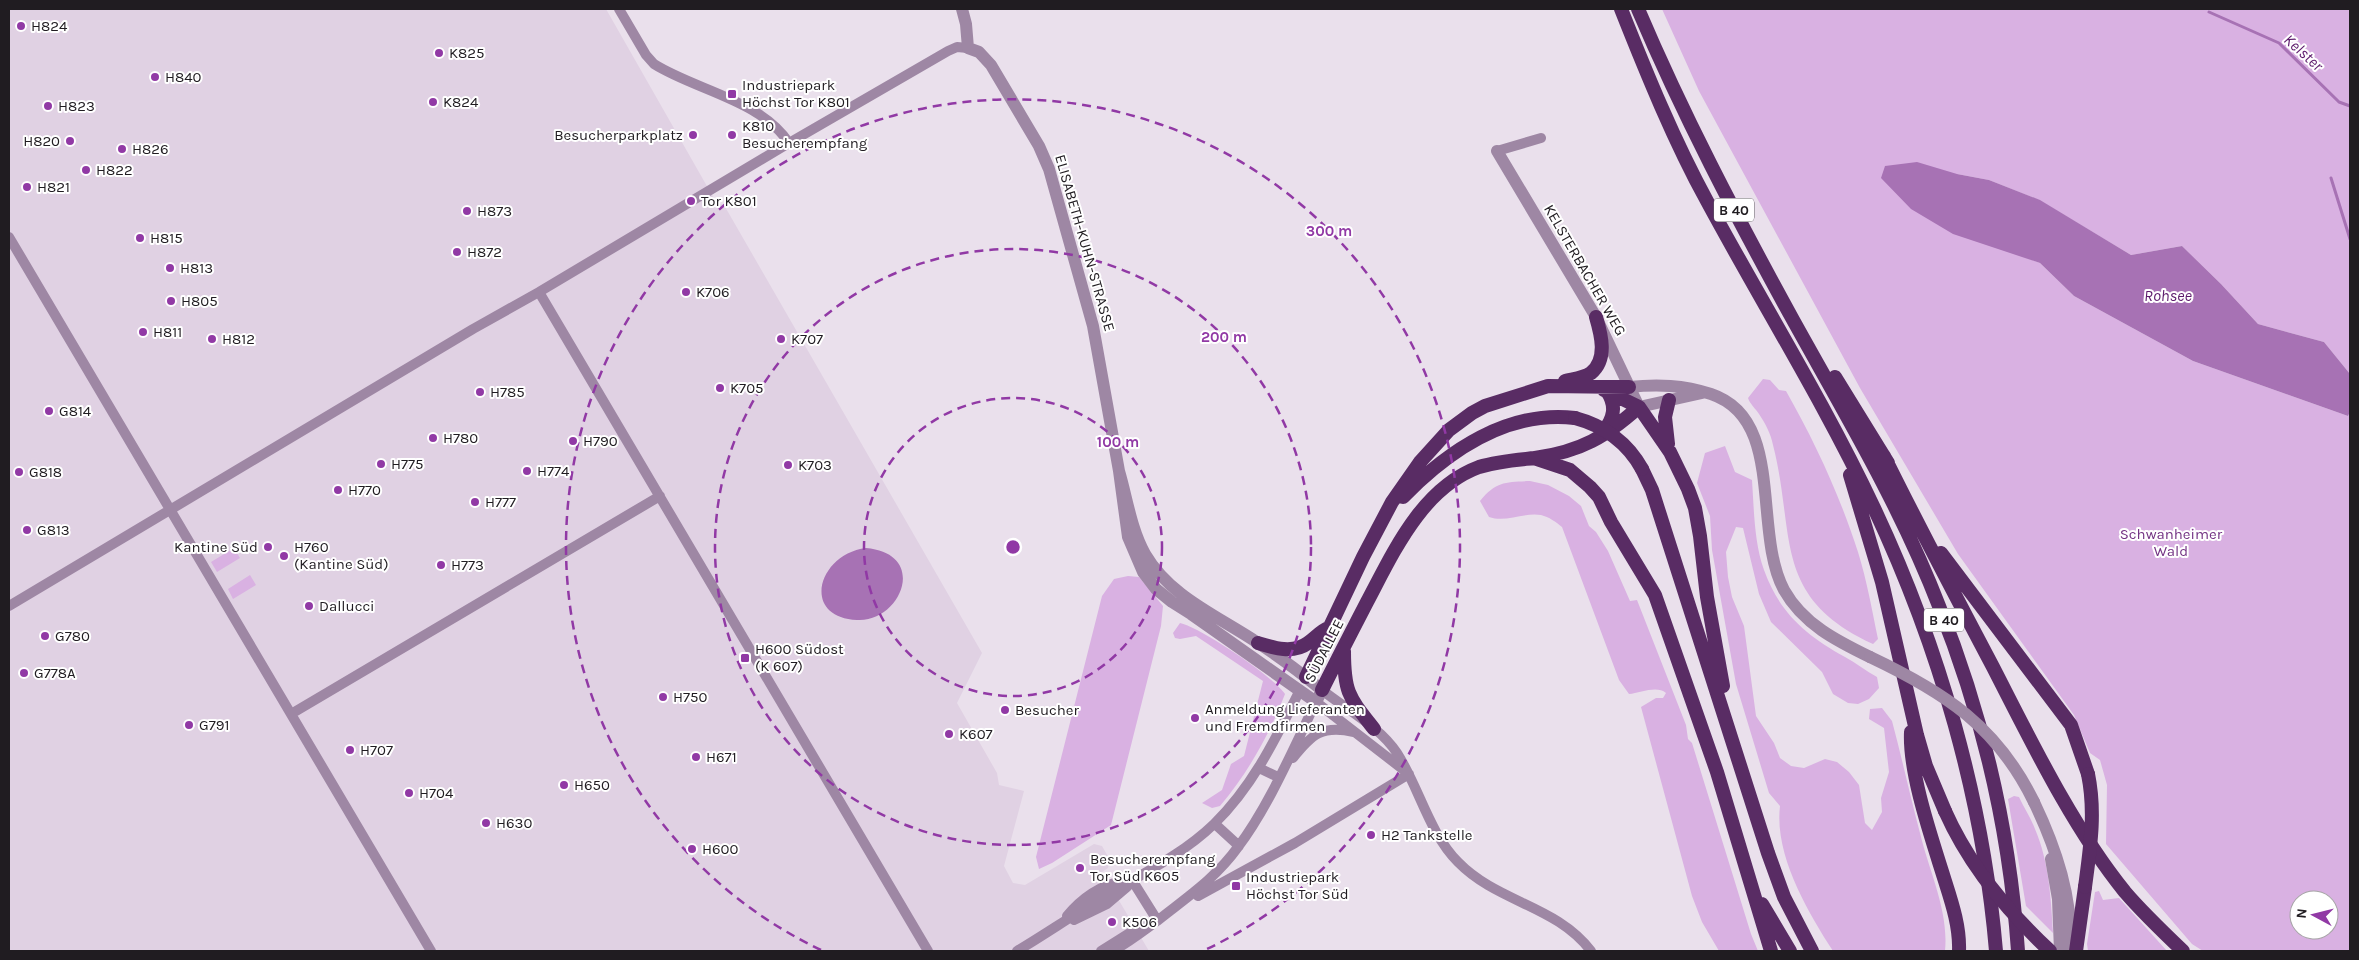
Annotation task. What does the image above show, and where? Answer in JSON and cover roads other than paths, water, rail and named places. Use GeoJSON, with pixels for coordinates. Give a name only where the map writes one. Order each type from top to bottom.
{"type":"FeatureCollection","features":[{"type":"Feature","properties":{"kind":"highway","name":"B 40"},"geometry":{"type":"LineString","coordinates":[[1621,9],[1642,62],[1701,189],[1838,436],[1893,550],[1942,682],[1958,739],[1976,820],[1996,951]]}},
{"type":"Feature","properties":{"kind":"highway","name":"B 40"},"geometry":{"type":"LineString","coordinates":[[1638,9],[1679,103],[1712,170],[1901,518],[1929,580],[1952,640],[1984,745],[1999,810],[2012,893],[2018,951]]}},
{"type":"Feature","properties":{"kind":"highway","name":"B 40"},"geometry":{"type":"LineString","coordinates":[[1791,316],[1826,363],[1884,456],[2062,796],[2124,891],[2151,921],[2183,951]]}},
{"type":"Feature","properties":{"kind":"highway"},"geometry":{"type":"LineString","coordinates":[[1383,521],[1392,502],[1420,462],[1460,421],[1485,406],[1591,373],[1596,366],[1602,344],[1596,317]]}},
{"type":"Feature","properties":{"kind":"highway"},"geometry":{"type":"LineString","coordinates":[[1548,386],[1601,389],[1629,387]]}},
{"type":"Feature","properties":{"kind":"highway"},"geometry":{"type":"LineString","coordinates":[[1601,389],[1639,407],[1670,452],[1688,489],[1695,508],[1715,645],[1734,746]]}},
{"type":"Feature","properties":{"kind":"highway"},"geometry":{"type":"LineString","coordinates":[[1597,438],[1613,417],[1613,403],[1601,389]]}},
{"type":"Feature","properties":{"kind":"highway"},"geometry":{"type":"LineString","coordinates":[[1669,400],[1665,424],[1670,452]]}},
{"type":"Feature","properties":{"kind":"highway"},"geometry":{"type":"LineString","coordinates":[[1534,458],[1578,449],[1619,425],[1639,407]]}},
{"type":"Feature","properties":{"kind":"highway"},"geometry":{"type":"LineString","coordinates":[[1383,521],[1398,502],[1435,467],[1480,437],[1525,420],[1552,417],[1575,418],[1612,433],[1633,454],[1652,490],[1784,897],[1812,951]]}},
{"type":"Feature","properties":{"kind":"highway"},"geometry":{"type":"LineString","coordinates":[[1838,436],[1882,582],[1912,716],[1926,766],[1945,811],[1971,859],[1986,881],[2025,927],[2050,951]]}},
{"type":"Feature","properties":{"kind":"highway"},"geometry":{"type":"LineString","coordinates":[[1884,456],[1949,564],[2071,725],[2088,774],[2093,818],[2076,951]]}},
{"type":"Feature","properties":{"kind":"highway"},"geometry":{"type":"LineString","coordinates":[[1534,458],[1570,470],[1590,486],[1599,497],[1611,522],[1654,596],[1717,772],[1753,888],[1759,917],[1771,951]]}},
{"type":"Feature","properties":{"kind":"highway","name":"SÜDALLEE"},"geometry":{"type":"LineString","coordinates":[[1322,690],[1398,545],[1430,501],[1456,479],[1470,471],[1504,460],[1534,458]]}},
{"type":"Feature","properties":{"kind":"highway","name":"SÜDALLEE"},"geometry":{"type":"LineString","coordinates":[[1306,677],[1363,557],[1383,521]]}},
{"type":"Feature","properties":{"kind":"highway"},"geometry":{"type":"LineString","coordinates":[[1258,643],[1286,650],[1300,648],[1318,632],[1330,627]]}},
{"type":"Feature","properties":{"kind":"highway"},"geometry":{"type":"LineString","coordinates":[[1344,647],[1345,686],[1357,708],[1374,729]]}},
{"type":"Feature","properties":{"kind":"highway"},"geometry":{"type":"LineString","coordinates":[[1912,716],[1911,747],[1930,831],[1955,919],[1959,951]]}},
{"type":"Feature","properties":{"kind":"highway"},"geometry":{"type":"LineString","coordinates":[[1753,888],[1790,951]]}},
{"type":"Feature","properties":{"kind":"street"},"geometry":{"type":"LineString","coordinates":[[619,9],[646,55],[654,64],[764,117],[782,133],[789,143]]}},
{"type":"Feature","properties":{"kind":"street"},"geometry":{"type":"LineString","coordinates":[[9,606],[472,329],[539,292],[789,143],[948,51],[957,47],[968,48],[966,24],[962,9]]}},
{"type":"Feature","properties":{"kind":"street","name":"ELISABETH-KUHN-STRASSE"},"geometry":{"type":"LineString","coordinates":[[968,48],[979,52],[991,65],[1039,146],[1049,169],[1093,326],[1131,548],[1143,572],[1153,585],[1172,602],[1316,702]]}},
{"type":"Feature","properties":{"kind":"street"},"geometry":{"type":"LineString","coordinates":[[1497,151],[1541,138]]}},
{"type":"Feature","properties":{"kind":"street","name":"KELSTERBACHER WEG"},"geometry":{"type":"LineString","coordinates":[[1497,151],[1596,317],[1639,407]]}},
{"type":"Feature","properties":{"kind":"street"},"geometry":{"type":"LineString","coordinates":[[9,237],[431,951]]}},
{"type":"Feature","properties":{"kind":"street"},"geometry":{"type":"LineString","coordinates":[[539,292],[928,951]]}},
{"type":"Feature","properties":{"kind":"street"},"geometry":{"type":"LineString","coordinates":[[1629,387],[1677,385],[1726,400],[1736,408],[1754,433],[1760,451],[1771,556],[1785,591],[1802,614],[1825,634],[1908,675],[1972,717],[2000,747],[2025,783],[2054,846],[2063,873],[2069,905],[2071,951]]}},
{"type":"Feature","properties":{"kind":"street"},"geometry":{"type":"LineString","coordinates":[[1639,407],[1707,393]]}},
{"type":"Feature","properties":{"kind":"street","name":"ELISABETH-KUHN-STRASSE"},"geometry":{"type":"LineString","coordinates":[[1119,471],[1133,523],[1144,551],[1160,576],[1187,599],[1258,643],[1322,690]]}},
{"type":"Feature","properties":{"kind":"street"},"geometry":{"type":"LineString","coordinates":[[291,714],[660,496]]}},
{"type":"Feature","properties":{"kind":"street","name":"SÜDALLEE"},"geometry":{"type":"LineString","coordinates":[[1017,951],[1189,844],[1215,824],[1260,768],[1306,677]]}},
{"type":"Feature","properties":{"kind":"street"},"geometry":{"type":"LineString","coordinates":[[1322,690],[1374,729],[1397,753],[1437,831],[1456,860],[1492,889],[1550,914],[1581,938],[1591,951]]}},
{"type":"Feature","properties":{"kind":"street","name":"SÜDALLEE"},"geometry":{"type":"LineString","coordinates":[[1178,907],[1205,884],[1239,846],[1278,777],[1322,690]]}},
{"type":"Feature","properties":{"kind":"street"},"geometry":{"type":"LineString","coordinates":[[1316,702],[1409,774]]}},
{"type":"Feature","properties":{"kind":"street"},"geometry":{"type":"LineString","coordinates":[[1260,768],[1278,777],[1306,742],[1317,733],[1334,729],[1356,732]]}},
{"type":"Feature","properties":{"kind":"street","name":"SÜDALLEE"},"geometry":{"type":"LineString","coordinates":[[1138,932],[1409,774]]}},
{"type":"Feature","properties":{"kind":"street"},"geometry":{"type":"LineString","coordinates":[[2034,802],[2048,844],[2053,868],[2058,899],[2060,951]]}},
{"type":"Feature","properties":{"kind":"street"},"geometry":{"type":"LineString","coordinates":[[1215,824],[1239,846]]}},
{"type":"Feature","properties":{"kind":"street"},"geometry":{"type":"LineString","coordinates":[[1132,880],[1157,920]]}},
{"type":"Feature","properties":{"kind":"street"},"geometry":{"type":"LineString","coordinates":[[1102,951],[1138,932]]}},
{"type":"Feature","properties":{"kind":"street"},"geometry":{"type":"LineString","coordinates":[[1113,951],[1138,932]]}},
{"type":"Feature","properties":{"kind":"water","name":"Rohsee"},"geometry":{"type":"Polygon","coordinates":[[[1917,162],[1957,174],[1989,180],[2040,200],[2131,255],[2182,246],[2258,324],[2324,342],[2350,374],[2350,412],[2348,416],[2193,361],[2074,296],[2040,263],[1953,234],[1911,209],[1881,178],[1885,166],[1917,162]]]}},
{"type":"Feature","properties":{"kind":"water"},"geometry":{"type":"Polygon","coordinates":[[[866,548],[886,553],[898,562],[903,574],[902,587],[896,600],[886,611],[872,618],[857,620],[839,616],[828,608],[822,597],[822,585],[827,573],[836,561],[849,553],[866,548]]]}},
{"type":"Feature","properties":{"kind":"waterway","name":"Kelster"},"geometry":{"type":"LineString","coordinates":[[2209,12],[2279,43],[2339,102],[2350,106]]}},
{"type":"Feature","properties":{"kind":"waterway","name":"Kelster"},"geometry":{"type":"LineString","coordinates":[[2331,178],[2350,239]]}},
{"type":"Feature","properties":{"kind":"place","name":"H824"},"geometry":{"type":"Point","coordinates":[21,26]}},
{"type":"Feature","properties":{"kind":"place","name":"K825"},"geometry":{"type":"Point","coordinates":[439,53]}},
{"type":"Feature","properties":{"kind":"place","name":"H840"},"geometry":{"type":"Point","coordinates":[155,77]}},
{"type":"Feature","properties":{"kind":"place","name":"Industriepark Höchst Tor K801"},"geometry":{"type":"Point","coordinates":[732,94]}},
{"type":"Feature","properties":{"kind":"place","name":"K824"},"geometry":{"type":"Point","coordinates":[433,102]}},
{"type":"Feature","properties":{"kind":"place","name":"H823"},"geometry":{"type":"Point","coordinates":[48,106]}},
{"type":"Feature","properties":{"kind":"place","name":"Besucherparkplatz"},"geometry":{"type":"Point","coordinates":[693,135]}},
{"type":"Feature","properties":{"kind":"place","name":"K810 Besucherempfang"},"geometry":{"type":"Point","coordinates":[732,135]}},
{"type":"Feature","properties":{"kind":"place","name":"H820"},"geometry":{"type":"Point","coordinates":[70,141]}},
{"type":"Feature","properties":{"kind":"place","name":"H826"},"geometry":{"type":"Point","coordinates":[122,149]}},
{"type":"Feature","properties":{"kind":"place","name":"H822"},"geometry":{"type":"Point","coordinates":[86,170]}},
{"type":"Feature","properties":{"kind":"place","name":"H821"},"geometry":{"type":"Point","coordinates":[27,187]}},
{"type":"Feature","properties":{"kind":"place","name":"Tor K801"},"geometry":{"type":"Point","coordinates":[691,201]}},
{"type":"Feature","properties":{"kind":"place","name":"H873"},"geometry":{"type":"Point","coordinates":[467,211]}},
{"type":"Feature","properties":{"kind":"place","name":"H815"},"geometry":{"type":"Point","coordinates":[140,238]}},
{"type":"Feature","properties":{"kind":"place","name":"H872"},"geometry":{"type":"Point","coordinates":[457,252]}},
{"type":"Feature","properties":{"kind":"place","name":"H813"},"geometry":{"type":"Point","coordinates":[170,268]}},
{"type":"Feature","properties":{"kind":"place","name":"K706"},"geometry":{"type":"Point","coordinates":[686,292]}},
{"type":"Feature","properties":{"kind":"place","name":"H805"},"geometry":{"type":"Point","coordinates":[171,301]}},
{"type":"Feature","properties":{"kind":"place","name":"H811"},"geometry":{"type":"Point","coordinates":[143,332]}},
{"type":"Feature","properties":{"kind":"place","name":"H812"},"geometry":{"type":"Point","coordinates":[212,339]}},
{"type":"Feature","properties":{"kind":"place","name":"K707"},"geometry":{"type":"Point","coordinates":[781,339]}},
{"type":"Feature","properties":{"kind":"place","name":"K705"},"geometry":{"type":"Point","coordinates":[720,388]}},
{"type":"Feature","properties":{"kind":"place","name":"H785"},"geometry":{"type":"Point","coordinates":[480,392]}},
{"type":"Feature","properties":{"kind":"place","name":"G814"},"geometry":{"type":"Point","coordinates":[49,411]}},
{"type":"Feature","properties":{"kind":"place","name":"H780"},"geometry":{"type":"Point","coordinates":[433,438]}},
{"type":"Feature","properties":{"kind":"place","name":"H790"},"geometry":{"type":"Point","coordinates":[573,441]}},
{"type":"Feature","properties":{"kind":"place","name":"H775"},"geometry":{"type":"Point","coordinates":[381,464]}},
{"type":"Feature","properties":{"kind":"place","name":"K703"},"geometry":{"type":"Point","coordinates":[788,465]}},
{"type":"Feature","properties":{"kind":"place","name":"H774"},"geometry":{"type":"Point","coordinates":[527,471]}},
{"type":"Feature","properties":{"kind":"place","name":"G818"},"geometry":{"type":"Point","coordinates":[19,472]}},
{"type":"Feature","properties":{"kind":"place","name":"H770"},"geometry":{"type":"Point","coordinates":[338,490]}},
{"type":"Feature","properties":{"kind":"place","name":"H777"},"geometry":{"type":"Point","coordinates":[475,502]}},
{"type":"Feature","properties":{"kind":"place","name":"G813"},"geometry":{"type":"Point","coordinates":[27,530]}},
{"type":"Feature","properties":{"kind":"place","name":"Kantine Süd"},"geometry":{"type":"Point","coordinates":[268,547]}},
{"type":"Feature","properties":{"kind":"place","name":"H760 (Kantine Süd)"},"geometry":{"type":"Point","coordinates":[284,556]}},
{"type":"Feature","properties":{"kind":"place","name":"H773"},"geometry":{"type":"Point","coordinates":[441,565]}},
{"type":"Feature","properties":{"kind":"place","name":"Dallucci"},"geometry":{"type":"Point","coordinates":[309,606]}},
{"type":"Feature","properties":{"kind":"place","name":"G780"},"geometry":{"type":"Point","coordinates":[45,636]}},
{"type":"Feature","properties":{"kind":"place","name":"H600 Südost (K 607)"},"geometry":{"type":"Point","coordinates":[745,658]}},
{"type":"Feature","properties":{"kind":"place","name":"G778A"},"geometry":{"type":"Point","coordinates":[24,673]}},
{"type":"Feature","properties":{"kind":"place","name":"H750"},"geometry":{"type":"Point","coordinates":[663,697]}},
{"type":"Feature","properties":{"kind":"place","name":"Besucher"},"geometry":{"type":"Point","coordinates":[1005,710]}},
{"type":"Feature","properties":{"kind":"place","name":"Anmeldung Lieferanten und Fremdfirmen"},"geometry":{"type":"Point","coordinates":[1195,718]}},
{"type":"Feature","properties":{"kind":"place","name":"G791"},"geometry":{"type":"Point","coordinates":[189,725]}},
{"type":"Feature","properties":{"kind":"place","name":"K607"},"geometry":{"type":"Point","coordinates":[949,734]}},
{"type":"Feature","properties":{"kind":"place","name":"H707"},"geometry":{"type":"Point","coordinates":[350,750]}},
{"type":"Feature","properties":{"kind":"place","name":"H671"},"geometry":{"type":"Point","coordinates":[696,757]}},
{"type":"Feature","properties":{"kind":"place","name":"H650"},"geometry":{"type":"Point","coordinates":[564,785]}},
{"type":"Feature","properties":{"kind":"place","name":"H704"},"geometry":{"type":"Point","coordinates":[409,793]}},
{"type":"Feature","properties":{"kind":"place","name":"H630"},"geometry":{"type":"Point","coordinates":[486,823]}},
{"type":"Feature","properties":{"kind":"place","name":"H2 Tankstelle"},"geometry":{"type":"Point","coordinates":[1371,835]}},
{"type":"Feature","properties":{"kind":"place","name":"H600"},"geometry":{"type":"Point","coordinates":[692,849]}},
{"type":"Feature","properties":{"kind":"place","name":"Besucherempfang Tor Süd K605"},"geometry":{"type":"Point","coordinates":[1080,868]}},
{"type":"Feature","properties":{"kind":"place","name":"Industriepark Höchst Tor Süd"},"geometry":{"type":"Point","coordinates":[1236,886]}},
{"type":"Feature","properties":{"kind":"place","name":"K506"},"geometry":{"type":"Point","coordinates":[1112,922]}},
{"type":"Feature","properties":{"kind":"park label","name":"Schwanheimer Wald"},"geometry":{"type":"Point","coordinates":[2171,542]}}]}
